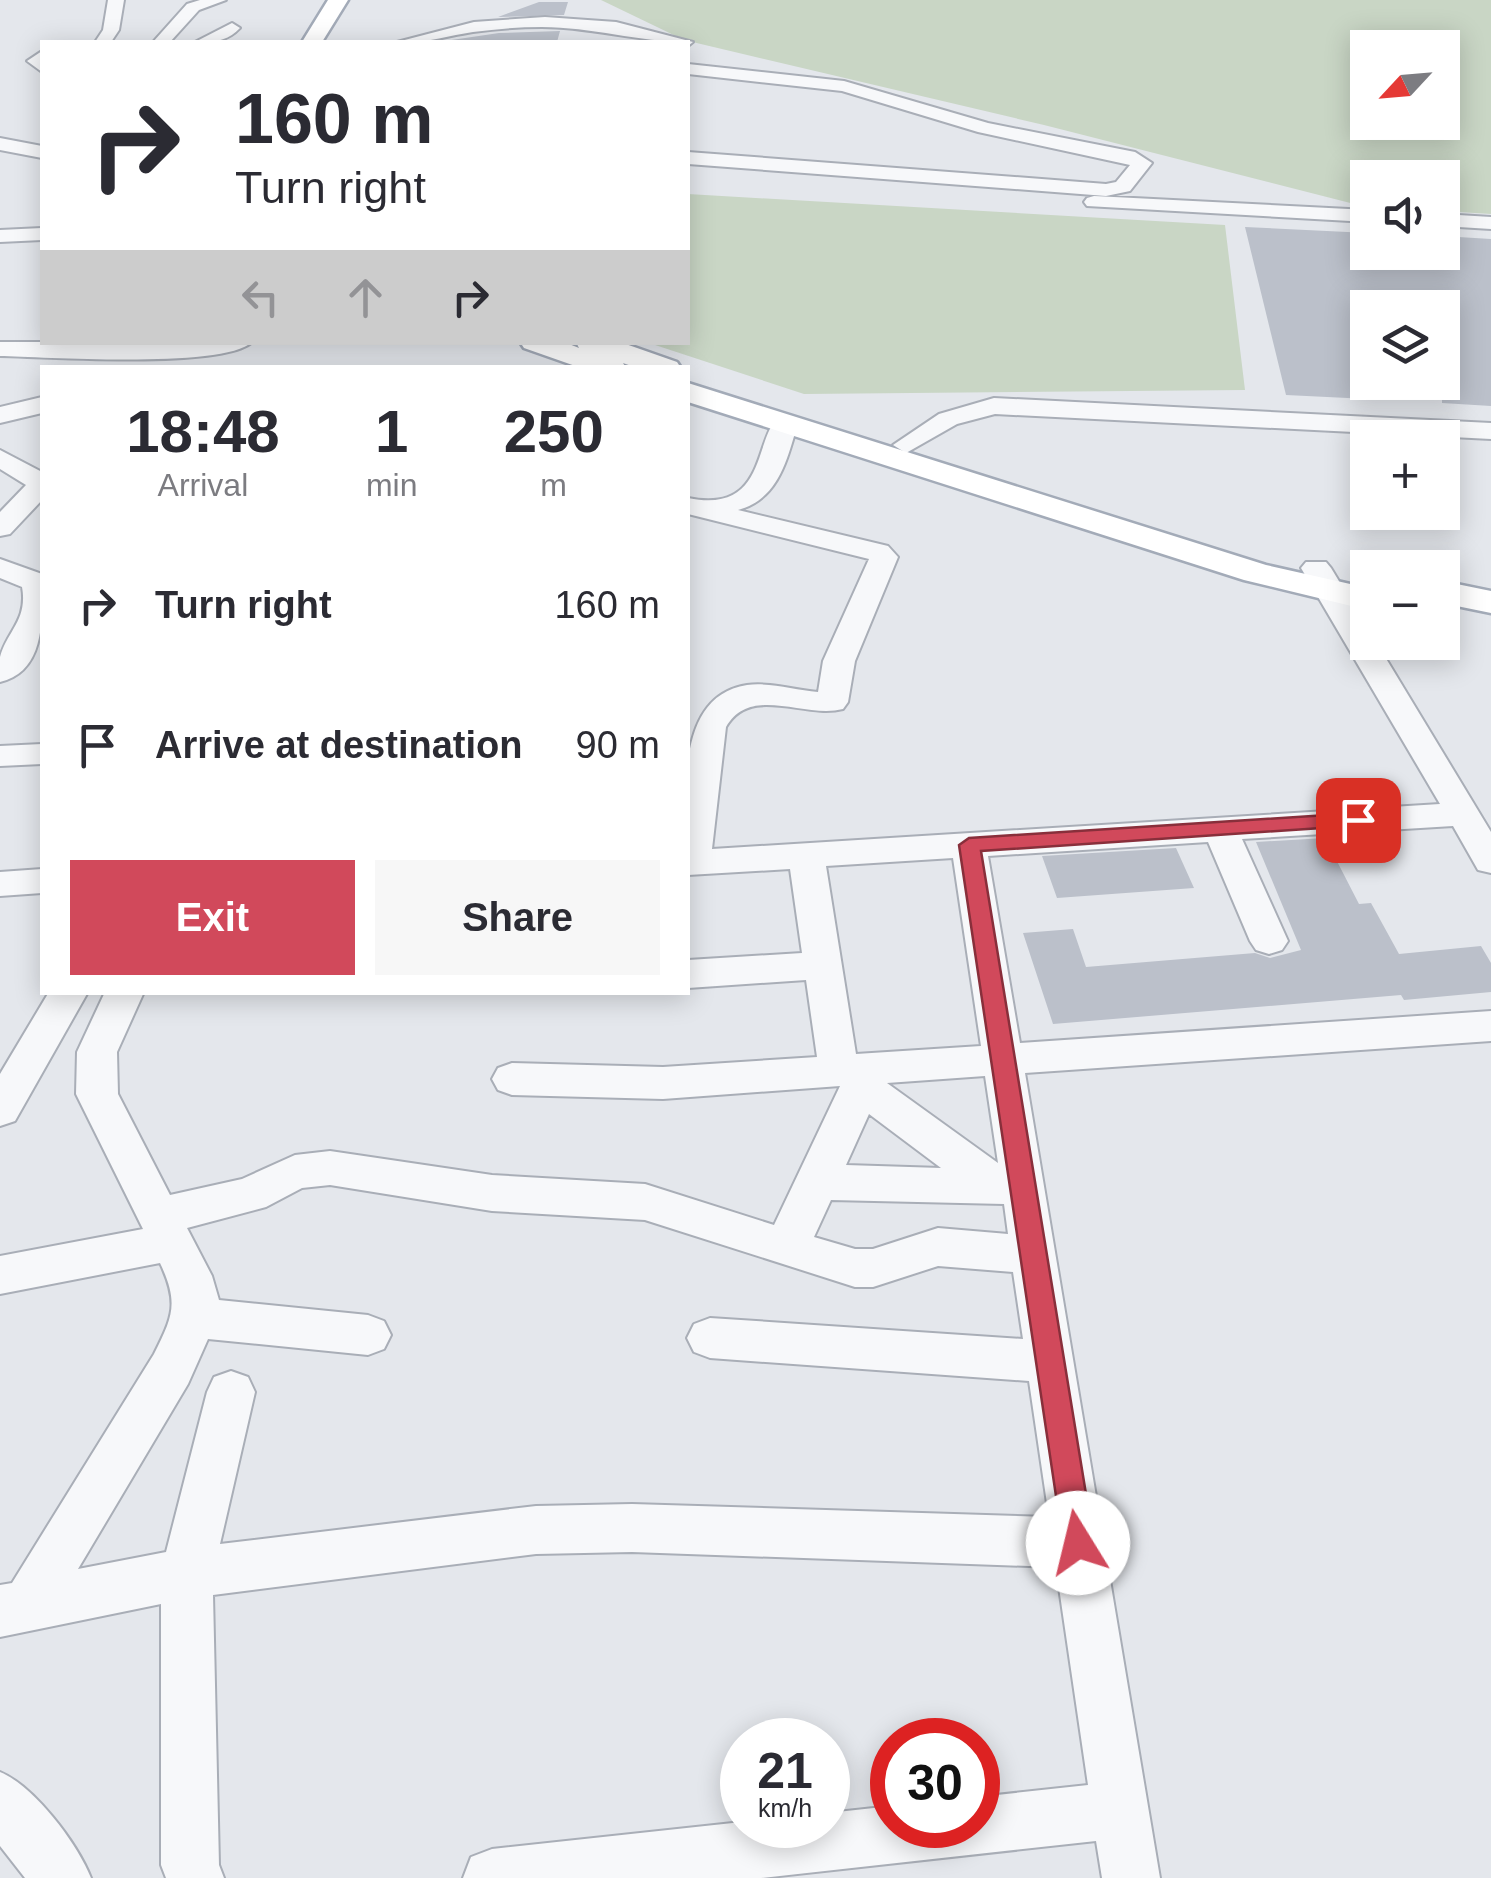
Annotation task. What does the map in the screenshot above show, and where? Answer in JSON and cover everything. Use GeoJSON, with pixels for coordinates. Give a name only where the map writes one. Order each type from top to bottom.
{"type":"FeatureCollection","features":[{"type":"Feature","properties":{"kind":"main road"},"geometry":{"type":"LineString","coordinates":[[300,40],[324,0]]}},
{"type":"Feature","properties":{"kind":"main road"},"geometry":{"type":"LineString","coordinates":[[313,40],[338,0]]}},
{"type":"Feature","properties":{"kind":"main road"},"geometry":{"type":"LineString","coordinates":[[545,345],[585,356],[647,365]]}},
{"type":"Feature","properties":{"kind":"main road"},"geometry":{"type":"LineString","coordinates":[[690,375],[1154,523],[1350,592]]}},
{"type":"Feature","properties":{"kind":"main road"},"geometry":{"type":"LineString","coordinates":[[690,393],[1256,572],[1321,580],[1350,578]]}},
{"type":"Feature","properties":{"kind":"main road"},"geometry":{"type":"LineString","coordinates":[[1460,596],[1491,602]]}},
{"type":"Feature","properties":{"kind":"main road"},"geometry":{"type":"LineString","coordinates":[[1460,619],[1491,625]]}},
{"type":"Feature","properties":{"kind":"street"},"geometry":{"type":"LineString","coordinates":[[104,40],[111,30],[116,0]]}},
{"type":"Feature","properties":{"kind":"street"},"geometry":{"type":"LineString","coordinates":[[163,40],[192,7],[218,0]]}},
{"type":"Feature","properties":{"kind":"street"},"geometry":{"type":"LineString","coordinates":[[416,40],[478,28],[561,22],[662,40]]}},
{"type":"Feature","properties":{"kind":"street"},"geometry":{"type":"LineString","coordinates":[[690,66],[709,58],[696,46]]}},
{"type":"Feature","properties":{"kind":"street"},"geometry":{"type":"LineString","coordinates":[[690,67],[844,86],[986,128],[1142,162],[1123,187],[1106,190],[690,158]]}},
{"type":"Feature","properties":{"kind":"street"},"geometry":{"type":"LineString","coordinates":[[0,144],[40,151]]}},
{"type":"Feature","properties":{"kind":"street"},"geometry":{"type":"LineString","coordinates":[[690,180],[1350,215]]}},
{"type":"Feature","properties":{"kind":"street"},"geometry":{"type":"LineString","coordinates":[[1460,221],[1491,223]]}},
{"type":"Feature","properties":{"kind":"street"},"geometry":{"type":"LineString","coordinates":[[0,236],[40,234]]}},
{"type":"Feature","properties":{"kind":"street"},"geometry":{"type":"LineString","coordinates":[[0,349],[66,345],[151,360],[225,345]]}},
{"type":"Feature","properties":{"kind":"street"},"geometry":{"type":"LineString","coordinates":[[0,415],[40,405]]}},
{"type":"Feature","properties":{"kind":"street"},"geometry":{"type":"LineString","coordinates":[[906,445],[948,419],[994,406],[1491,431]]}},
{"type":"Feature","properties":{"kind":"street"},"geometry":{"type":"LineString","coordinates":[[690,506],[733,504],[758,492],[766,482],[785,423]]}},
{"type":"Feature","properties":{"kind":"street"},"geometry":{"type":"LineString","coordinates":[[0,430],[40,432]]}},
{"type":"Feature","properties":{"kind":"street"},"geometry":{"type":"LineString","coordinates":[[0,458],[40,483]]}},
{"type":"Feature","properties":{"kind":"street"},"geometry":{"type":"LineString","coordinates":[[0,528],[40,486]]}},
{"type":"Feature","properties":{"kind":"street"},"geometry":{"type":"LineString","coordinates":[[690,506],[878,552],[884,557],[839,661],[832,702],[776,693],[752,694],[715,714],[690,863],[1462,814]]}},
{"type":"Feature","properties":{"kind":"street"},"geometry":{"type":"LineString","coordinates":[[0,568],[36,582],[40,600],[17,658],[0,674]]}},
{"type":"Feature","properties":{"kind":"street"},"geometry":{"type":"LineString","coordinates":[[1321,580],[1491,861]]}},
{"type":"Feature","properties":{"kind":"street"},"geometry":{"type":"LineString","coordinates":[[0,756],[40,754]]}},
{"type":"Feature","properties":{"kind":"street"},"geometry":{"type":"LineString","coordinates":[[1220,829],[1269,941]]}},
{"type":"Feature","properties":{"kind":"street"},"geometry":{"type":"LineString","coordinates":[[969,845],[1003,1059],[1010,1186],[1034,1255],[1132,1878]]}},
{"type":"Feature","properties":{"kind":"street"},"geometry":{"type":"LineString","coordinates":[[776,1244],[788,1238],[797,1226],[856,1076],[823,965],[806,856]]}},
{"type":"Feature","properties":{"kind":"street"},"geometry":{"type":"LineString","coordinates":[[0,884],[40,880]]}},
{"type":"Feature","properties":{"kind":"street"},"geometry":{"type":"LineString","coordinates":[[690,974],[823,965]]}},
{"type":"Feature","properties":{"kind":"street"},"geometry":{"type":"LineString","coordinates":[[0,1110],[67,995]]}},
{"type":"Feature","properties":{"kind":"street"},"geometry":{"type":"LineString","coordinates":[[14,1608],[171,1369],[195,1318],[196,1297],[189,1276],[97,1094],[97,1052],[124,995]]}},
{"type":"Feature","properties":{"kind":"street"},"geometry":{"type":"LineString","coordinates":[[512,1079],[663,1084],[856,1076],[1003,1059],[1491,1026]]}},
{"type":"Feature","properties":{"kind":"street"},"geometry":{"type":"LineString","coordinates":[[856,1076],[1010,1186]]}},
{"type":"Feature","properties":{"kind":"street"},"geometry":{"type":"LineString","coordinates":[[0,1275],[165,1229],[295,1172],[330,1168],[492,1193],[645,1202],[855,1268],[872,1268],[938,1247],[1034,1255]]}},
{"type":"Feature","properties":{"kind":"street"},"geometry":{"type":"LineString","coordinates":[[816,1182],[1010,1186]]}},
{"type":"Feature","properties":{"kind":"street"},"geometry":{"type":"LineString","coordinates":[[195,1318],[368,1335]]}},
{"type":"Feature","properties":{"kind":"street"},"geometry":{"type":"LineString","coordinates":[[710,1338],[1050,1362]]}},
{"type":"Feature","properties":{"kind":"street"},"geometry":{"type":"LineString","coordinates":[[195,1878],[190,1865],[187,1573],[231,1392]]}},
{"type":"Feature","properties":{"kind":"street"},"geometry":{"type":"LineString","coordinates":[[14,1608],[187,1573],[536,1530],[632,1528],[1078,1543]]}},
{"type":"Feature","properties":{"kind":"street"},"geometry":{"type":"LineString","coordinates":[[0,1800],[62,1878]]}},
{"type":"Feature","properties":{"kind":"street"},"geometry":{"type":"LineString","coordinates":[[492,1878],[1121,1810]]}},
{"type":"Feature","properties":{"kind":"green space"},"geometry":{"type":"Polygon","coordinates":[[[601,0],[1491,0],[1491,214],[1460,212],[1460,160],[1350,160],[1350,203],[684,40],[601,0]]]}},
{"type":"Feature","properties":{"kind":"green space"},"geometry":{"type":"Polygon","coordinates":[[[690,194],[1225,225],[1245,390],[804,394],[655,345],[690,345],[690,194]]]}},
{"type":"Feature","properties":{"kind":"building"},"geometry":{"type":"Polygon","coordinates":[[[539,2],[568,2],[564,15],[498,17],[539,2]]]}},
{"type":"Feature","properties":{"kind":"building"},"geometry":{"type":"Polygon","coordinates":[[[560,31],[558,40],[452,40],[499,33],[560,31]]]}},
{"type":"Feature","properties":{"kind":"building"},"geometry":{"type":"Polygon","coordinates":[[[1245,227],[1350,232],[1350,270],[1460,270],[1460,237],[1491,239],[1491,406],[1442,403],[1460,400],[1460,290],[1350,290],[1350,398],[1286,395],[1245,227]]]}},
{"type":"Feature","properties":{"kind":"building"},"geometry":{"type":"Polygon","coordinates":[[[1325,838],[1359,904],[1371,903],[1399,954],[1481,946],[1491,963],[1491,992],[1404,1000],[1401,995],[1053,1024],[1023,933],[1073,929],[1086,967],[1255,953],[1270,958],[1301,950],[1256,842],[1325,838]]]}},
{"type":"Feature","properties":{"kind":"building"},"geometry":{"type":"Polygon","coordinates":[[[1176,848],[1194,888],[1057,898],[1042,856],[1176,848]]]}},
{"type":"Feature","properties":{"kind":"route"},"geometry":{"type":"LineString","coordinates":[[1078,1543],[969,845],[1358,820]]}}]}
